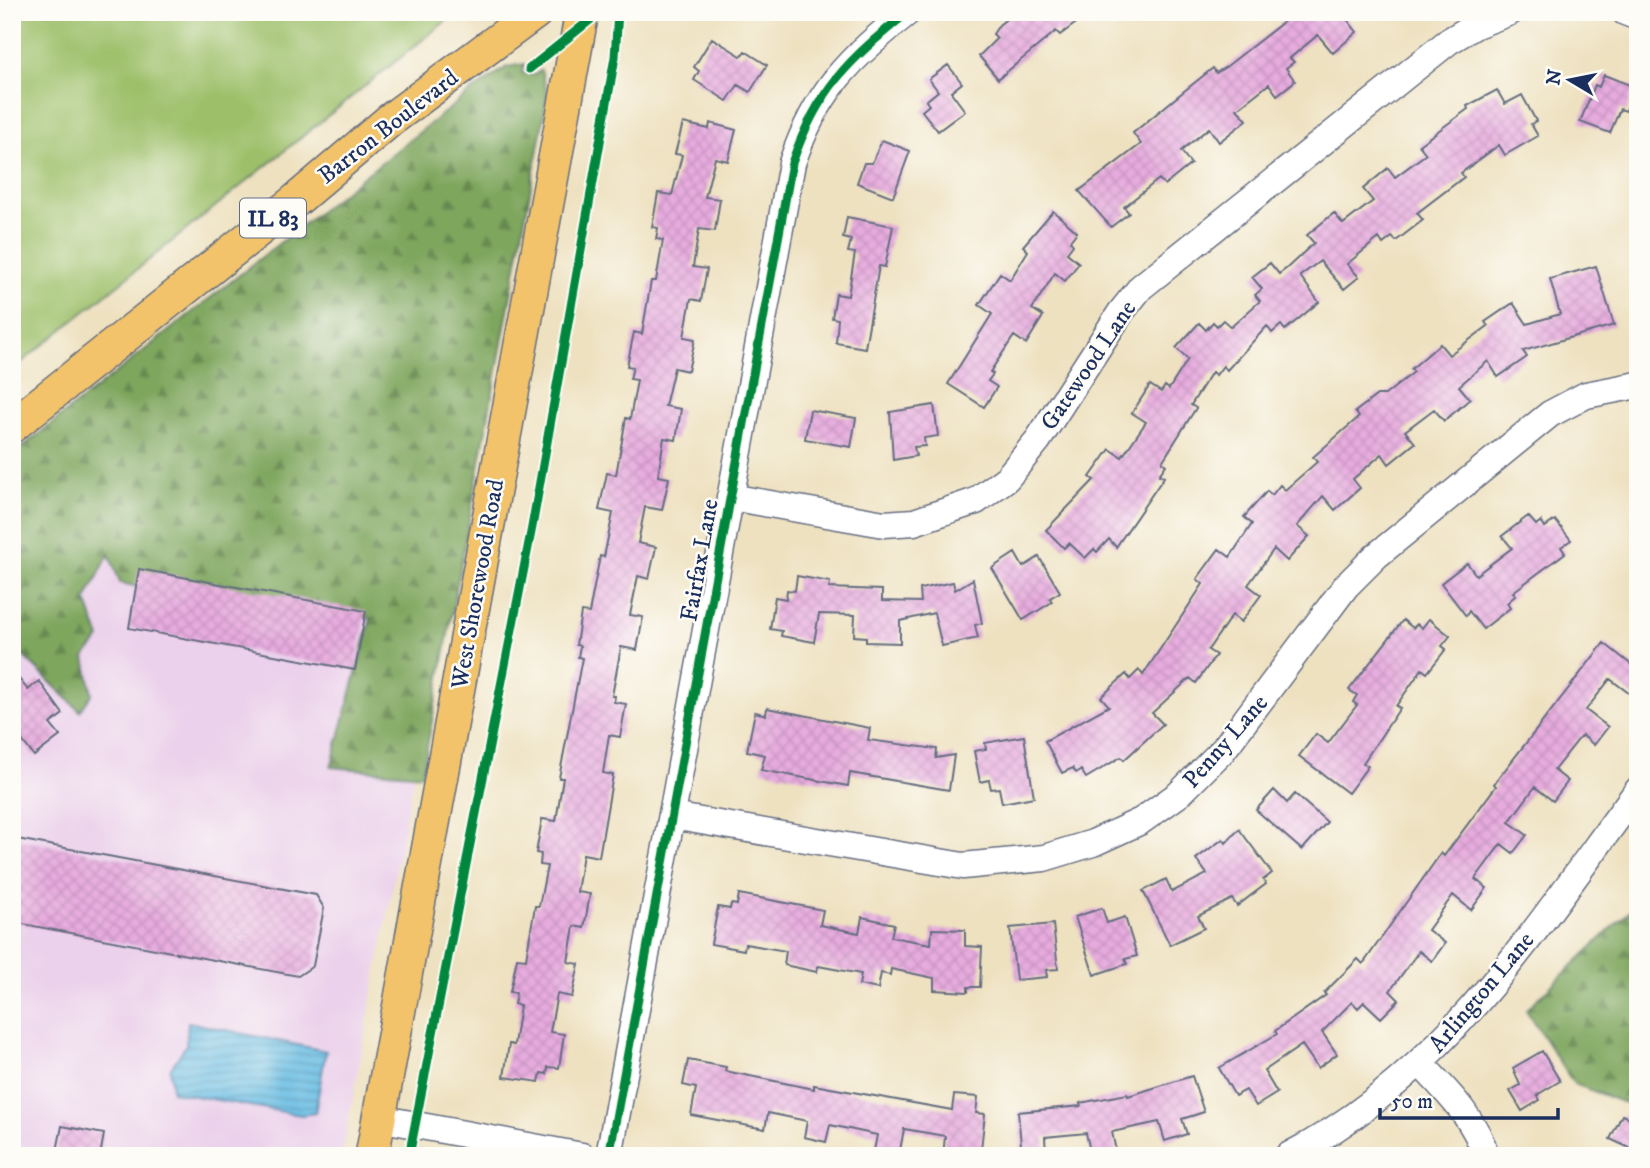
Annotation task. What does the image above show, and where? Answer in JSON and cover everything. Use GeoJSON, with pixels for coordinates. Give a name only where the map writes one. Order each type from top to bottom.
{"type":"FeatureCollection","features":[{"type":"Feature","properties":{"kind":"main road","name":"Barron Boulevard"},"geometry":{"type":"LineString","coordinates":[[12,426],[295,201],[390,120],[536,12]]}},
{"type":"Feature","properties":{"kind":"main road","name":"West Shorewood Road"},"geometry":{"type":"LineString","coordinates":[[372,1156],[582,12]]}},
{"type":"Feature","properties":{"kind":"street","name":"Fairfax Lane"},"geometry":{"type":"LineString","coordinates":[[609,1156],[792,163],[803,130],[844,67],[908,12]]}},
{"type":"Feature","properties":{"kind":"street","name":"Gatewood Lane"},"geometry":{"type":"LineString","coordinates":[[730,497],[884,524],[914,523],[976,501],[1007,478],[1038,440],[1121,312],[1141,287],[1449,41],[1476,25],[1510,12]]}},
{"type":"Feature","properties":{"kind":"street"},"geometry":{"type":"LineString","coordinates":[[1625,12],[1638,17]]}},
{"type":"Feature","properties":{"kind":"street","name":"Penny Lane"},"geometry":{"type":"LineString","coordinates":[[672,816],[963,866],[1044,858],[1093,843],[1150,814],[1179,794],[1223,750],[1346,586],[1376,556],[1550,414],[1586,395],[1638,385]]}},
{"type":"Feature","properties":{"kind":"street","name":"Arlington Lane"},"geometry":{"type":"LineString","coordinates":[[1288,1156],[1363,1112],[1452,1033],[1487,993],[1638,790]]}},
{"type":"Feature","properties":{"kind":"street"},"geometry":{"type":"LineString","coordinates":[[1420,1063],[1460,1107],[1482,1140],[1486,1156]]}},
{"type":"Feature","properties":{"kind":"street"},"geometry":{"type":"LineString","coordinates":[[378,1118],[582,1156]]}},
{"type":"Feature","properties":{"kind":"shaded area"},"geometry":{"type":"Polygon","coordinates":[[[524,64],[544,84],[342,1156],[12,1156],[12,467],[524,64]]]}},
{"type":"Feature","properties":{"kind":"green space"},"geometry":{"type":"Polygon","coordinates":[[[12,12],[457,12],[12,370],[12,12]]]}},
{"type":"Feature","properties":{"kind":"green space"},"geometry":{"type":"Polygon","coordinates":[[[524,64],[522,73],[534,75],[541,70],[547,92],[544,116],[422,775],[331,767],[371,618],[151,574],[138,587],[120,583],[109,554],[86,600],[100,638],[85,657],[92,694],[80,711],[12,645],[12,455],[469,93],[507,67],[524,64]]]}},
{"type":"Feature","properties":{"kind":"green space"},"geometry":{"type":"Polygon","coordinates":[[[1638,903],[1638,1108],[1574,1084],[1526,1010],[1638,903]]]}},
{"type":"Feature","properties":{"kind":"water"},"geometry":{"type":"Polygon","coordinates":[[[188,1022],[326,1051],[315,1113],[301,1115],[172,1092],[170,1069],[186,1045],[188,1022]]]}},
{"type":"Feature","properties":{"kind":"building"},"geometry":{"type":"Polygon","coordinates":[[[1015,12],[1091,12],[1060,35],[1056,31],[998,79],[979,56],[997,38],[993,34],[999,25],[1015,12]]]}},
{"type":"Feature","properties":{"kind":"building"},"geometry":{"type":"Polygon","coordinates":[[[1296,12],[1341,12],[1357,32],[1333,53],[1318,35],[1290,58],[1294,62],[1286,68],[1295,81],[1277,95],[1269,84],[1237,109],[1247,120],[1219,142],[1209,128],[1181,151],[1191,164],[1165,185],[1159,179],[1124,207],[1129,213],[1111,227],[1079,191],[1141,144],[1133,133],[1213,68],[1216,73],[1227,66],[1296,12]]]}},
{"type":"Feature","properties":{"kind":"building"},"geometry":{"type":"Polygon","coordinates":[[[712,38],[741,56],[745,51],[767,65],[750,92],[738,85],[727,101],[694,80],[699,71],[694,67],[712,38]]]}},
{"type":"Feature","properties":{"kind":"building"},"geometry":{"type":"Polygon","coordinates":[[[948,65],[962,83],[951,92],[965,111],[938,131],[922,111],[929,105],[926,101],[938,91],[929,79],[948,65]]]}},
{"type":"Feature","properties":{"kind":"building"},"geometry":{"type":"Polygon","coordinates":[[[1604,75],[1635,87],[1626,111],[1620,109],[1610,133],[1580,122],[1595,85],[1599,87],[1604,75]]]}},
{"type":"Feature","properties":{"kind":"building"},"geometry":{"type":"Polygon","coordinates":[[[1497,90],[1505,104],[1522,95],[1536,121],[1531,124],[1538,136],[1505,155],[1499,145],[1461,173],[1464,177],[1417,213],[1423,220],[1396,241],[1392,237],[1383,244],[1379,238],[1347,264],[1359,277],[1344,289],[1320,261],[1300,276],[1319,302],[1285,330],[1281,325],[1272,333],[1267,326],[1227,370],[1223,366],[1216,375],[1212,372],[1191,405],[1196,408],[1162,462],[1166,465],[1159,475],[1164,477],[1116,547],[1109,539],[1097,552],[1094,549],[1085,558],[1069,543],[1064,548],[1046,530],[1094,480],[1090,477],[1110,449],[1122,457],[1146,422],[1132,413],[1150,385],[1161,392],[1165,386],[1169,389],[1188,359],[1176,348],[1199,323],[1206,330],[1213,322],[1217,326],[1223,320],[1231,327],[1260,301],[1255,295],[1262,289],[1252,277],[1270,263],[1279,274],[1287,268],[1314,243],[1307,235],[1334,213],[1343,224],[1373,201],[1363,189],[1388,168],[1395,177],[1426,154],[1419,145],[1468,109],[1467,106],[1497,90]]]}},
{"type":"Feature","properties":{"kind":"building"},"geometry":{"type":"Polygon","coordinates":[[[683,123],[709,129],[710,123],[736,130],[728,161],[715,158],[705,197],[720,199],[715,231],[699,229],[693,267],[707,269],[701,301],[691,299],[684,337],[695,339],[688,371],[674,368],[665,406],[681,409],[676,440],[664,438],[658,476],[669,478],[662,510],[645,507],[638,543],[656,547],[649,579],[638,576],[630,615],[643,617],[637,650],[621,647],[612,696],[615,696],[614,702],[626,704],[620,737],[609,735],[603,773],[613,775],[599,857],[583,854],[577,892],[590,894],[584,928],[574,926],[568,962],[579,964],[572,997],[557,994],[550,1032],[564,1034],[559,1068],[548,1067],[547,1074],[541,1073],[539,1082],[504,1077],[509,1044],[514,1045],[520,1006],[514,1004],[516,993],[510,992],[517,958],[526,959],[535,906],[539,906],[547,866],[540,865],[541,854],[536,853],[542,819],[556,821],[563,778],[559,778],[582,658],[578,657],[580,646],[576,645],[581,612],[589,613],[600,556],[604,557],[613,513],[599,510],[607,473],[616,475],[626,418],[630,419],[637,380],[630,379],[633,367],[627,366],[634,332],[642,334],[651,281],[656,281],[663,240],[656,239],[658,228],[652,227],[658,193],[672,195],[682,155],[675,154],[683,123]]]}},
{"type":"Feature","properties":{"kind":"building"},"geometry":{"type":"Polygon","coordinates":[[[882,140],[910,151],[893,197],[857,183],[864,163],[872,163],[882,140]]]}},
{"type":"Feature","properties":{"kind":"building"},"geometry":{"type":"Polygon","coordinates":[[[1053,211],[1077,232],[1070,241],[1073,245],[1067,253],[1079,263],[1065,281],[1055,273],[1032,309],[1043,316],[1026,344],[1014,336],[990,372],[993,374],[988,381],[997,387],[984,407],[948,384],[992,314],[979,305],[1000,273],[1010,280],[1028,251],[1023,246],[1053,211]]]}},
{"type":"Feature","properties":{"kind":"building"},"geometry":{"type":"Polygon","coordinates":[[[847,217],[893,226],[885,267],[879,266],[865,348],[836,343],[838,319],[832,318],[836,294],[848,296],[855,253],[848,252],[851,240],[843,238],[847,217]]]}},
{"type":"Feature","properties":{"kind":"building"},"geometry":{"type":"Polygon","coordinates":[[[1596,266],[1614,325],[1523,351],[1527,357],[1498,377],[1488,361],[1459,386],[1470,399],[1444,421],[1434,409],[1405,431],[1415,443],[1389,464],[1382,454],[1353,479],[1360,488],[1335,510],[1323,496],[1297,526],[1309,536],[1287,561],[1274,549],[1248,585],[1261,595],[1241,622],[1232,615],[1208,650],[1216,655],[1196,683],[1190,678],[1152,713],[1163,724],[1124,760],[1121,757],[1086,778],[1081,770],[1076,773],[1073,768],[1062,773],[1045,741],[1109,706],[1101,697],[1126,674],[1130,679],[1139,670],[1143,675],[1203,584],[1197,579],[1219,549],[1230,557],[1252,524],[1244,517],[1267,491],[1272,495],[1280,485],[1285,490],[1317,462],[1313,457],[1359,417],[1355,412],[1377,395],[1385,395],[1414,372],[1411,369],[1440,344],[1449,355],[1488,326],[1485,322],[1513,303],[1527,324],[1560,314],[1550,279],[1596,266]]]}},
{"type":"Feature","properties":{"kind":"building"},"geometry":{"type":"Polygon","coordinates":[[[934,405],[938,436],[924,438],[925,446],[914,447],[916,456],[893,460],[890,412],[934,405]]]}},
{"type":"Feature","properties":{"kind":"building"},"geometry":{"type":"Polygon","coordinates":[[[810,410],[856,418],[851,447],[805,439],[810,410]]]}},
{"type":"Feature","properties":{"kind":"building"},"geometry":{"type":"Polygon","coordinates":[[[1528,516],[1536,525],[1541,521],[1545,527],[1555,520],[1571,540],[1561,547],[1565,553],[1513,592],[1516,595],[1507,603],[1510,608],[1483,629],[1469,611],[1466,616],[1441,583],[1467,563],[1476,575],[1512,548],[1502,536],[1528,516]]]}},
{"type":"Feature","properties":{"kind":"building"},"geometry":{"type":"Polygon","coordinates":[[[1015,553],[1023,567],[1039,557],[1060,592],[1050,598],[1052,602],[1023,620],[992,568],[1015,553]]]}},
{"type":"Feature","properties":{"kind":"building"},"geometry":{"type":"Polygon","coordinates":[[[139,569],[366,611],[355,670],[129,628],[139,569]]]}},
{"type":"Feature","properties":{"kind":"building"},"geometry":{"type":"Polygon","coordinates":[[[797,576],[830,582],[829,588],[882,590],[882,601],[921,602],[920,589],[953,582],[955,590],[973,579],[982,623],[975,625],[978,638],[942,646],[934,613],[900,621],[900,643],[866,642],[866,637],[854,636],[855,615],[819,614],[814,642],[781,636],[782,631],[770,629],[775,597],[786,599],[787,590],[795,591],[797,576]]]}},
{"type":"Feature","properties":{"kind":"building"},"geometry":{"type":"Polygon","coordinates":[[[1429,619],[1450,636],[1442,646],[1446,649],[1427,673],[1422,669],[1396,706],[1400,708],[1363,763],[1368,766],[1348,793],[1299,756],[1316,734],[1328,743],[1357,705],[1353,702],[1357,695],[1349,690],[1403,620],[1413,628],[1417,624],[1422,628],[1429,619]]]}},
{"type":"Feature","properties":{"kind":"building"},"geometry":{"type":"Polygon","coordinates":[[[1604,643],[1638,670],[1638,700],[1610,679],[1586,710],[1608,727],[1594,745],[1582,735],[1554,770],[1568,781],[1553,801],[1535,787],[1509,822],[1527,835],[1513,853],[1501,844],[1475,879],[1487,888],[1471,910],[1453,895],[1428,930],[1445,943],[1432,961],[1419,951],[1390,991],[1399,1000],[1381,1018],[1364,1002],[1358,1008],[1352,1002],[1322,1032],[1337,1054],[1318,1068],[1302,1045],[1264,1071],[1277,1093],[1256,1106],[1246,1090],[1235,1096],[1219,1068],[1277,1034],[1275,1031],[1326,995],[1324,993],[1358,959],[1363,964],[1441,853],[1444,856],[1496,786],[1494,784],[1604,643]]]}},
{"type":"Feature","properties":{"kind":"building"},"geometry":{"type":"Polygon","coordinates":[[[12,670],[28,690],[39,681],[63,714],[50,724],[60,736],[34,756],[12,727],[12,670]]]}},
{"type":"Feature","properties":{"kind":"building"},"geometry":{"type":"Polygon","coordinates":[[[767,708],[870,728],[868,740],[937,749],[936,758],[954,755],[949,790],[850,773],[848,786],[761,770],[765,755],[747,751],[755,712],[766,715],[767,708]]]}},
{"type":"Feature","properties":{"kind":"building"},"geometry":{"type":"Polygon","coordinates":[[[1024,736],[1034,797],[1002,803],[999,788],[991,789],[989,780],[980,782],[974,751],[986,749],[985,743],[1024,736]]]}},
{"type":"Feature","properties":{"kind":"building"},"geometry":{"type":"Polygon","coordinates":[[[1274,790],[1287,803],[1295,794],[1327,822],[1302,850],[1256,810],[1274,790]]]}},
{"type":"Feature","properties":{"kind":"building"},"geometry":{"type":"Polygon","coordinates":[[[1239,829],[1272,873],[1263,880],[1266,884],[1237,906],[1232,899],[1198,916],[1204,928],[1170,945],[1143,891],[1166,879],[1172,892],[1207,874],[1196,859],[1223,839],[1226,843],[1239,829]]]}},
{"type":"Feature","properties":{"kind":"building"},"geometry":{"type":"Polygon","coordinates":[[[12,838],[316,895],[324,908],[313,966],[298,976],[12,922],[12,838]]]}},
{"type":"Feature","properties":{"kind":"building"},"geometry":{"type":"Polygon","coordinates":[[[739,894],[823,910],[820,925],[859,933],[862,917],[894,924],[891,937],[931,944],[932,929],[965,930],[965,946],[982,947],[980,987],[968,987],[968,992],[934,990],[934,978],[891,969],[890,975],[881,973],[878,989],[859,985],[861,974],[818,966],[817,972],[784,965],[786,951],[745,944],[744,950],[711,944],[718,907],[730,909],[731,904],[737,905],[739,894]]]}},
{"type":"Feature","properties":{"kind":"building"},"geometry":{"type":"Polygon","coordinates":[[[1102,908],[1107,923],[1125,917],[1137,956],[1125,959],[1127,964],[1094,975],[1075,917],[1102,908]]]}},
{"type":"Feature","properties":{"kind":"building"},"geometry":{"type":"Polygon","coordinates":[[[1053,924],[1058,969],[1046,970],[1047,977],[1016,980],[1010,928],[1053,924]]]}},
{"type":"Feature","properties":{"kind":"building"},"geometry":{"type":"Polygon","coordinates":[[[1542,1051],[1560,1081],[1537,1095],[1540,1100],[1522,1111],[1510,1091],[1520,1085],[1513,1068],[1542,1051]]]}},
{"type":"Feature","properties":{"kind":"building"},"geometry":{"type":"Polygon","coordinates":[[[688,1060],[726,1067],[725,1071],[814,1089],[814,1085],[952,1110],[954,1095],[978,1097],[976,1113],[985,1114],[981,1149],[970,1148],[969,1156],[943,1156],[945,1136],[904,1129],[899,1156],[874,1151],[877,1135],[830,1125],[826,1142],[804,1137],[807,1121],[768,1113],[765,1129],[691,1115],[696,1088],[683,1085],[688,1060]]]}},
{"type":"Feature","properties":{"kind":"building"},"geometry":{"type":"Polygon","coordinates":[[[1192,1076],[1204,1112],[1182,1119],[1187,1134],[1165,1141],[1159,1122],[1112,1132],[1117,1156],[1091,1156],[1086,1133],[1045,1137],[1046,1156],[1022,1156],[1018,1112],[1081,1106],[1080,1103],[1127,1094],[1128,1096],[1192,1076]]]}},
{"type":"Feature","properties":{"kind":"building"},"geometry":{"type":"Polygon","coordinates":[[[1622,1115],[1638,1122],[1638,1152],[1610,1139],[1622,1115]]]}},
{"type":"Feature","properties":{"kind":"building"},"geometry":{"type":"Polygon","coordinates":[[[62,1126],[104,1134],[100,1156],[56,1156],[62,1126]]]}},
{"type":"Feature","properties":{"kind":"cycle path"},"geometry":{"type":"LineString","coordinates":[[529,69],[600,12]]}},
{"type":"Feature","properties":{"kind":"cycle path"},"geometry":{"type":"LineString","coordinates":[[409,1156],[532,527],[615,57],[618,12]]}},
{"type":"Feature","properties":{"kind":"cycle path"},"geometry":{"type":"LineString","coordinates":[[609,1156],[792,163],[812,115],[837,78],[868,45],[908,12]]}}]}
